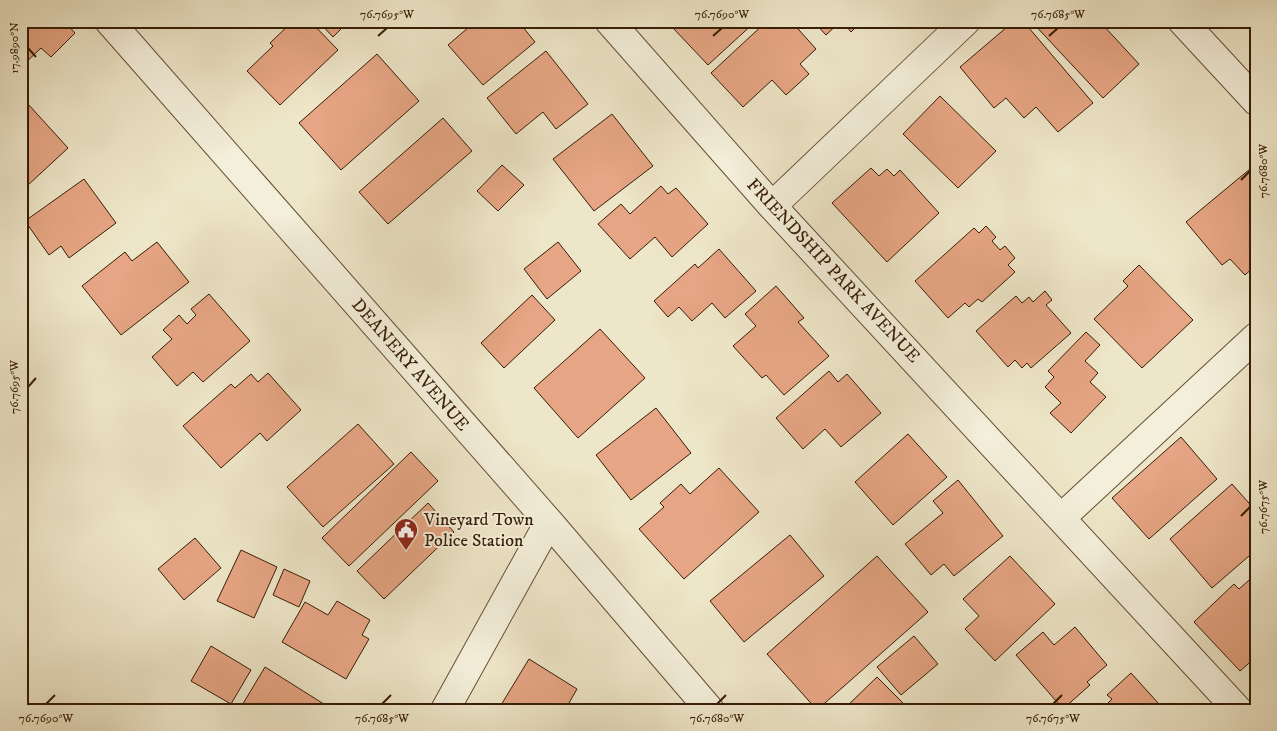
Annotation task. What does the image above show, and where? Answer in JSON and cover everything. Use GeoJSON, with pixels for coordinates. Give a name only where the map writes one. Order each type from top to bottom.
{"type":"FeatureCollection","features":[{"type":"Feature","properties":{"kind":"street","name":"DEANERY AVENUE"},"geometry":{"type":"LineString","coordinates":[[109,21],[710,710]]}},
{"type":"Feature","properties":{"kind":"street","name":"FRIENDSHIP PARK AVENUE"},"geometry":{"type":"LineString","coordinates":[[609,21],[772,206],[1238,710]]}},
{"type":"Feature","properties":{"kind":"street"},"geometry":{"type":"LineString","coordinates":[[772,206],[966,21]]}},
{"type":"Feature","properties":{"kind":"street"},"geometry":{"type":"LineString","coordinates":[[1182,21],[1256,101]]}},
{"type":"Feature","properties":{"kind":"street"},"geometry":{"type":"LineString","coordinates":[[1061,518],[1256,337]]}},
{"type":"Feature","properties":{"kind":"street"},"geometry":{"type":"LineString","coordinates":[[445,710],[548,522]]}},
{"type":"Feature","properties":{"kind":"building"},"geometry":{"type":"Polygon","coordinates":[[[21,21],[64,21],[75,33],[51,57],[41,48],[21,67],[21,21]]]}},
{"type":"Feature","properties":{"kind":"building"},"geometry":{"type":"Polygon","coordinates":[[[225,21],[240,21],[232,28],[225,21]]]}},
{"type":"Feature","properties":{"kind":"building"},"geometry":{"type":"Polygon","coordinates":[[[293,21],[310,21],[338,50],[280,105],[247,71],[273,46],[270,43],[293,21]]]}},
{"type":"Feature","properties":{"kind":"building"},"geometry":{"type":"Polygon","coordinates":[[[318,21],[349,21],[333,37],[318,21]]]}},
{"type":"Feature","properties":{"kind":"building"},"geometry":{"type":"Polygon","coordinates":[[[476,21],[518,21],[535,42],[483,85],[448,45],[476,21]]]}},
{"type":"Feature","properties":{"kind":"building"},"geometry":{"type":"Polygon","coordinates":[[[680,21],[756,21],[708,65],[673,28],[680,21]]]}},
{"type":"Feature","properties":{"kind":"building"},"geometry":{"type":"Polygon","coordinates":[[[767,21],[791,21],[816,49],[800,64],[809,74],[786,95],[772,80],[743,107],[711,73],[767,21]]]}},
{"type":"Feature","properties":{"kind":"building"},"geometry":{"type":"Polygon","coordinates":[[[813,21],[841,21],[826,35],[813,21]]]}},
{"type":"Feature","properties":{"kind":"building"},"geometry":{"type":"Polygon","coordinates":[[[842,21],[862,21],[851,32],[842,21]]]}},
{"type":"Feature","properties":{"kind":"building"},"geometry":{"type":"Polygon","coordinates":[[[1014,21],[1023,21],[1093,103],[1058,132],[1036,107],[1024,118],[1006,98],[994,108],[960,67],[1014,21]]]}},
{"type":"Feature","properties":{"kind":"building"},"geometry":{"type":"Polygon","coordinates":[[[1031,21],[1105,21],[1102,24],[1139,64],[1103,98],[1031,21]]]}},
{"type":"Feature","properties":{"kind":"building"},"geometry":{"type":"Polygon","coordinates":[[[546,51],[588,104],[556,129],[543,112],[516,134],[487,98],[546,51]]]}},
{"type":"Feature","properties":{"kind":"building"},"geometry":{"type":"Polygon","coordinates":[[[377,54],[419,101],[341,170],[299,123],[377,54]]]}},
{"type":"Feature","properties":{"kind":"building"},"geometry":{"type":"Polygon","coordinates":[[[940,96],[996,151],[958,188],[903,134],[940,96]]]}},
{"type":"Feature","properties":{"kind":"building"},"geometry":{"type":"Polygon","coordinates":[[[28,104],[68,148],[27,186],[21,180],[21,110],[28,104]]]}},
{"type":"Feature","properties":{"kind":"building"},"geometry":{"type":"Polygon","coordinates":[[[612,114],[653,166],[594,211],[553,159],[612,114]]]}},
{"type":"Feature","properties":{"kind":"building"},"geometry":{"type":"Polygon","coordinates":[[[443,118],[472,151],[388,224],[359,192],[443,118]]]}},
{"type":"Feature","properties":{"kind":"building"},"geometry":{"type":"Polygon","coordinates":[[[502,165],[524,185],[498,211],[477,191],[502,165]]]}},
{"type":"Feature","properties":{"kind":"building"},"geometry":{"type":"Polygon","coordinates":[[[871,168],[879,176],[887,169],[894,176],[900,170],[939,213],[887,262],[832,203],[871,168]]]}},
{"type":"Feature","properties":{"kind":"building"},"geometry":{"type":"Polygon","coordinates":[[[1250,169],[1256,176],[1256,237],[1249,243],[1256,251],[1256,265],[1245,275],[1230,259],[1222,265],[1186,222],[1250,169]]]}},
{"type":"Feature","properties":{"kind":"building"},"geometry":{"type":"Polygon","coordinates":[[[84,179],[116,223],[69,258],[61,246],[49,255],[25,221],[84,179]]]}},
{"type":"Feature","properties":{"kind":"building"},"geometry":{"type":"Polygon","coordinates":[[[661,186],[668,194],[676,188],[708,224],[672,257],[655,237],[630,259],[598,224],[621,204],[630,214],[661,186]]]}},
{"type":"Feature","properties":{"kind":"building"},"geometry":{"type":"Polygon","coordinates":[[[986,226],[996,237],[992,241],[1000,250],[1005,246],[1015,258],[1008,265],[1015,272],[982,302],[978,299],[969,307],[965,303],[948,318],[915,281],[974,228],[979,233],[986,226]]]}},
{"type":"Feature","properties":{"kind":"building"},"geometry":{"type":"Polygon","coordinates":[[[157,242],[189,282],[121,335],[82,286],[125,252],[132,261],[157,242]]]}},
{"type":"Feature","properties":{"kind":"building"},"geometry":{"type":"Polygon","coordinates":[[[558,242],[581,271],[547,299],[524,269],[558,242]]]}},
{"type":"Feature","properties":{"kind":"building"},"geometry":{"type":"Polygon","coordinates":[[[719,249],[756,291],[725,318],[712,303],[692,321],[679,307],[668,317],[654,301],[695,264],[698,268],[719,249]]]}},
{"type":"Feature","properties":{"kind":"building"},"geometry":{"type":"Polygon","coordinates":[[[1139,265],[1193,320],[1142,368],[1094,319],[1128,286],[1123,281],[1139,265]]]}},
{"type":"Feature","properties":{"kind":"building"},"geometry":{"type":"Polygon","coordinates":[[[776,286],[804,318],[798,322],[829,356],[784,395],[766,375],[762,378],[733,346],[756,326],[745,314],[776,286]]]}},
{"type":"Feature","properties":{"kind":"building"},"geometry":{"type":"Polygon","coordinates":[[[1045,291],[1052,300],[1046,305],[1071,333],[1031,368],[1027,363],[1022,368],[1015,360],[1008,367],[976,331],[1016,296],[1022,303],[1029,297],[1033,302],[1045,291]]]}},
{"type":"Feature","properties":{"kind":"building"},"geometry":{"type":"Polygon","coordinates":[[[209,294],[250,341],[203,382],[193,372],[177,386],[152,357],[172,339],[163,330],[179,315],[187,324],[196,315],[191,309],[209,294]]]}},
{"type":"Feature","properties":{"kind":"building"},"geometry":{"type":"Polygon","coordinates":[[[532,295],[555,320],[504,368],[481,343],[532,295]]]}},
{"type":"Feature","properties":{"kind":"building"},"geometry":{"type":"Polygon","coordinates":[[[600,329],[645,378],[578,438],[534,388],[600,329]]]}},
{"type":"Feature","properties":{"kind":"building"},"geometry":{"type":"Polygon","coordinates":[[[1086,332],[1100,345],[1085,361],[1098,373],[1090,382],[1106,397],[1071,433],[1050,413],[1061,403],[1045,387],[1054,377],[1048,371],[1086,332]]]}},
{"type":"Feature","properties":{"kind":"building"},"geometry":{"type":"Polygon","coordinates":[[[829,371],[838,382],[847,374],[881,413],[841,447],[825,429],[803,449],[776,418],[829,371]]]}},
{"type":"Feature","properties":{"kind":"building"},"geometry":{"type":"Polygon","coordinates":[[[268,373],[301,410],[267,441],[260,433],[221,468],[183,426],[231,384],[235,388],[251,374],[258,382],[268,373]]]}},
{"type":"Feature","properties":{"kind":"building"},"geometry":{"type":"Polygon","coordinates":[[[656,408],[691,453],[631,500],[596,455],[656,408]]]}},
{"type":"Feature","properties":{"kind":"building"},"geometry":{"type":"Polygon","coordinates":[[[358,424],[394,464],[323,527],[287,487],[358,424]]]}},
{"type":"Feature","properties":{"kind":"building"},"geometry":{"type":"Polygon","coordinates":[[[908,434],[947,477],[893,525],[855,482],[908,434]]]}},
{"type":"Feature","properties":{"kind":"building"},"geometry":{"type":"Polygon","coordinates":[[[1181,437],[1217,479],[1149,539],[1112,498],[1181,437]]]}},
{"type":"Feature","properties":{"kind":"building"},"geometry":{"type":"Polygon","coordinates":[[[411,452],[438,481],[349,566],[322,538],[411,452]]]}},
{"type":"Feature","properties":{"kind":"building"},"geometry":{"type":"Polygon","coordinates":[[[719,468],[759,512],[684,579],[639,529],[664,507],[660,503],[681,484],[690,494],[719,468]]]}},
{"type":"Feature","properties":{"kind":"building"},"geometry":{"type":"Polygon","coordinates":[[[958,480],[1003,536],[954,576],[944,564],[931,575],[905,544],[943,513],[933,501],[958,480]]]}},
{"type":"Feature","properties":{"kind":"building"},"geometry":{"type":"Polygon","coordinates":[[[1232,484],[1256,511],[1256,550],[1212,588],[1170,539],[1232,484]]]}},
{"type":"Feature","properties":{"kind":"building","name":"Vineyard Town Police Station"},"geometry":{"type":"Polygon","coordinates":[[[428,503],[454,532],[384,599],[357,571],[428,503]]]}},
{"type":"Feature","properties":{"kind":"building"},"geometry":{"type":"Polygon","coordinates":[[[790,535],[824,576],[744,642],[710,601],[790,535]]]}},
{"type":"Feature","properties":{"kind":"building"},"geometry":{"type":"Polygon","coordinates":[[[195,538],[221,568],[184,600],[158,569],[195,538]]]}},
{"type":"Feature","properties":{"kind":"building"},"geometry":{"type":"Polygon","coordinates":[[[241,550],[277,567],[254,618],[217,601],[241,550]]]}},
{"type":"Feature","properties":{"kind":"building"},"geometry":{"type":"Polygon","coordinates":[[[877,556],[928,612],[817,710],[767,654],[877,556]]]}},
{"type":"Feature","properties":{"kind":"building"},"geometry":{"type":"Polygon","coordinates":[[[1010,556],[1055,604],[995,661],[965,629],[979,616],[963,599],[1010,556]]]}},
{"type":"Feature","properties":{"kind":"building"},"geometry":{"type":"Polygon","coordinates":[[[284,569],[310,581],[299,607],[273,595],[284,569]]]}},
{"type":"Feature","properties":{"kind":"building"},"geometry":{"type":"Polygon","coordinates":[[[1256,574],[1256,657],[1240,671],[1194,622],[1234,584],[1239,589],[1256,574]]]}},
{"type":"Feature","properties":{"kind":"building"},"geometry":{"type":"Polygon","coordinates":[[[337,601],[370,620],[362,635],[369,639],[346,679],[282,642],[305,602],[328,615],[337,601]]]}},
{"type":"Feature","properties":{"kind":"building"},"geometry":{"type":"Polygon","coordinates":[[[1075,627],[1107,665],[1087,682],[1090,685],[1063,709],[1016,655],[1043,632],[1054,645],[1075,627]]]}},
{"type":"Feature","properties":{"kind":"building"},"geometry":{"type":"Polygon","coordinates":[[[914,636],[938,664],[901,695],[877,667],[914,636]]]}},
{"type":"Feature","properties":{"kind":"building"},"geometry":{"type":"Polygon","coordinates":[[[211,646],[251,670],[231,704],[191,681],[211,646]]]}},
{"type":"Feature","properties":{"kind":"building"},"geometry":{"type":"Polygon","coordinates":[[[529,659],[577,689],[565,710],[498,710],[529,659]]]}},
{"type":"Feature","properties":{"kind":"building"},"geometry":{"type":"Polygon","coordinates":[[[265,667],[327,706],[324,710],[246,710],[241,707],[265,667]]]}},
{"type":"Feature","properties":{"kind":"building"},"geometry":{"type":"Polygon","coordinates":[[[1131,673],[1165,710],[1101,710],[1112,699],[1107,695],[1131,673]]]}},
{"type":"Feature","properties":{"kind":"building"},"geometry":{"type":"Polygon","coordinates":[[[877,677],[910,710],[843,710],[877,677]]]}},
{"type":"Feature","properties":{"kind":"building"},"geometry":{"type":"Polygon","coordinates":[[[21,681],[28,710],[21,710],[21,681]]]}},
{"type":"Feature","properties":{"kind":"place","name":"Vineyard Town Police Station"},"geometry":{"type":"Point","coordinates":[406,551]}}]}
